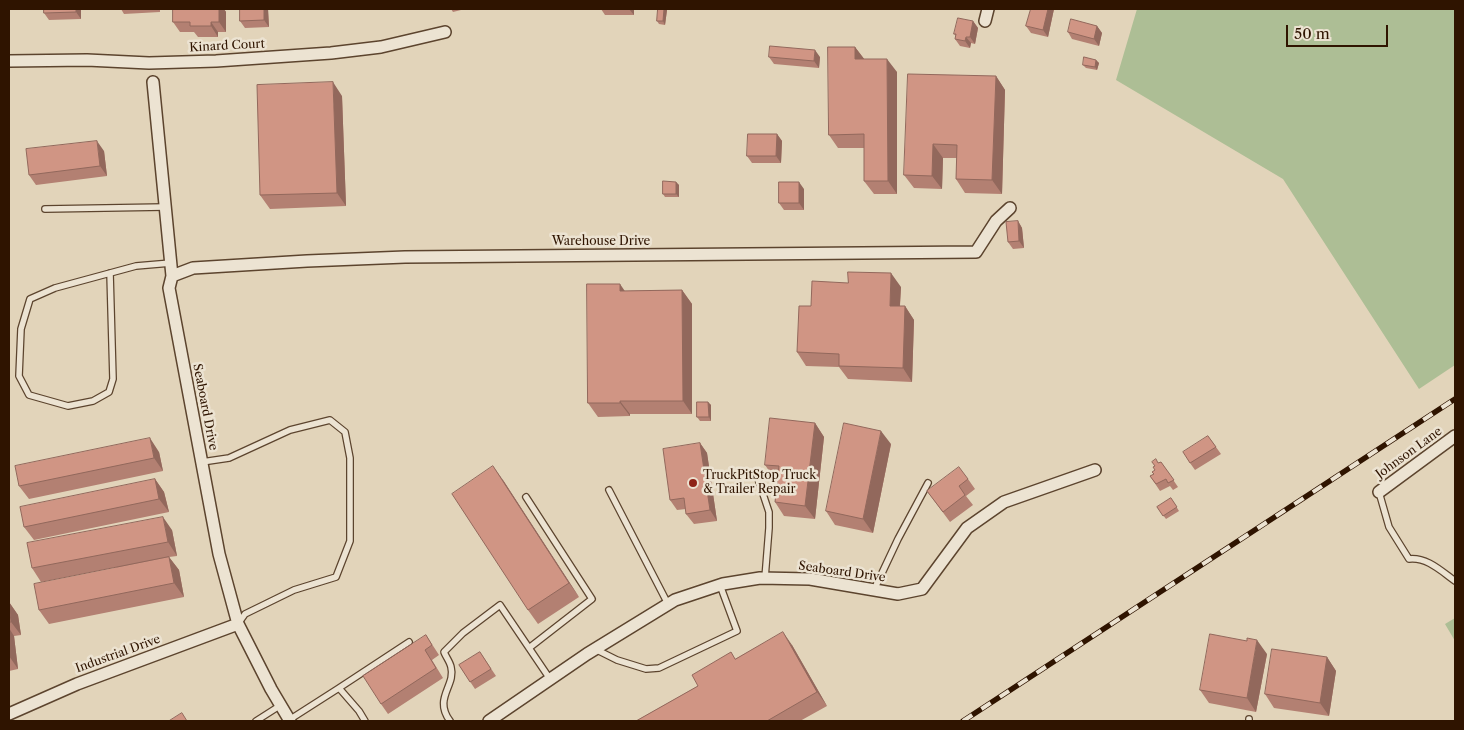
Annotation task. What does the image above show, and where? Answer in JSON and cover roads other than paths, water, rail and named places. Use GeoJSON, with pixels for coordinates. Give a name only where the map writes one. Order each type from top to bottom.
{"type":"FeatureCollection","features":[{"type":"Feature","properties":{"kind":"street"},"geometry":{"type":"LineString","coordinates":[[985,21],[988,9]]}},
{"type":"Feature","properties":{"kind":"street","name":"Kinard Court"},"geometry":{"type":"LineString","coordinates":[[9,61],[87,60],[149,63],[226,60],[331,53],[381,47],[445,32]]}},
{"type":"Feature","properties":{"kind":"street","name":"Seaboard Drive"},"geometry":{"type":"LineString","coordinates":[[153,82],[171,263],[172,276],[169,288],[219,554],[238,624],[290,720]]}},
{"type":"Feature","properties":{"kind":"street","name":"Warehouse Drive"},"geometry":{"type":"LineString","coordinates":[[172,276],[193,268],[405,257],[976,252],[996,221],[1010,208]]}},
{"type":"Feature","properties":{"kind":"street","name":"Johnson Lane"},"geometry":{"type":"LineString","coordinates":[[1379,492],[1455,436]]}},
{"type":"Feature","properties":{"kind":"street","name":"Seaboard Drive"},"geometry":{"type":"LineString","coordinates":[[489,721],[594,649],[674,600],[720,585],[765,578],[810,579],[898,594],[922,589],[967,528],[1004,502],[1095,470]]}},
{"type":"Feature","properties":{"kind":"street","name":"Industrial Drive"},"geometry":{"type":"LineString","coordinates":[[9,714],[77,684],[238,624]]}},
{"type":"Feature","properties":{"kind":"lane"},"geometry":{"type":"LineString","coordinates":[[45,208],[165,208]]}},
{"type":"Feature","properties":{"kind":"lane"},"geometry":{"type":"LineString","coordinates":[[110,273],[113,379],[109,392],[93,401],[68,406],[28,395],[19,376],[21,329],[30,299],[55,288],[110,273],[136,266],[171,263]]}},
{"type":"Feature","properties":{"kind":"lane"},"geometry":{"type":"LineString","coordinates":[[202,462],[229,458],[290,430],[330,420],[345,432],[350,458],[350,541],[336,578],[294,590],[245,614],[238,624]]}},
{"type":"Feature","properties":{"kind":"lane"},"geometry":{"type":"LineString","coordinates":[[756,473],[769,512],[765,578]]}},
{"type":"Feature","properties":{"kind":"lane"},"geometry":{"type":"LineString","coordinates":[[874,590],[902,531],[928,484]]}},
{"type":"Feature","properties":{"kind":"lane"},"geometry":{"type":"LineString","coordinates":[[609,490],[668,604]]}},
{"type":"Feature","properties":{"kind":"lane"},"geometry":{"type":"LineString","coordinates":[[1379,492],[1389,527],[1409,559],[1419,558],[1455,581]]}},
{"type":"Feature","properties":{"kind":"lane"},"geometry":{"type":"LineString","coordinates":[[526,497],[592,599],[529,648]]}},
{"type":"Feature","properties":{"kind":"lane"},"geometry":{"type":"LineString","coordinates":[[594,649],[617,660],[646,669],[659,668],[737,632],[720,585]]}},
{"type":"Feature","properties":{"kind":"lane"},"geometry":{"type":"LineString","coordinates":[[450,721],[444,711],[444,700],[452,668],[444,652],[463,633],[500,605],[550,679]]}},
{"type":"Feature","properties":{"kind":"lane"},"geometry":{"type":"LineString","coordinates":[[290,720],[409,642]]}},
{"type":"Feature","properties":{"kind":"lane"},"geometry":{"type":"LineString","coordinates":[[339,688],[359,711],[364,721]]}},
{"type":"Feature","properties":{"kind":"lane"},"geometry":{"type":"LineString","coordinates":[[258,721],[281,705]]}},
{"type":"Feature","properties":{"kind":"railway"},"geometry":{"type":"LineString","coordinates":[[963,721],[1455,399]]}},
{"type":"Feature","properties":{"kind":"place","name":"TruckPitStop Truck & Trailer Repair"},"geometry":{"type":"Point","coordinates":[693,483]}}]}
